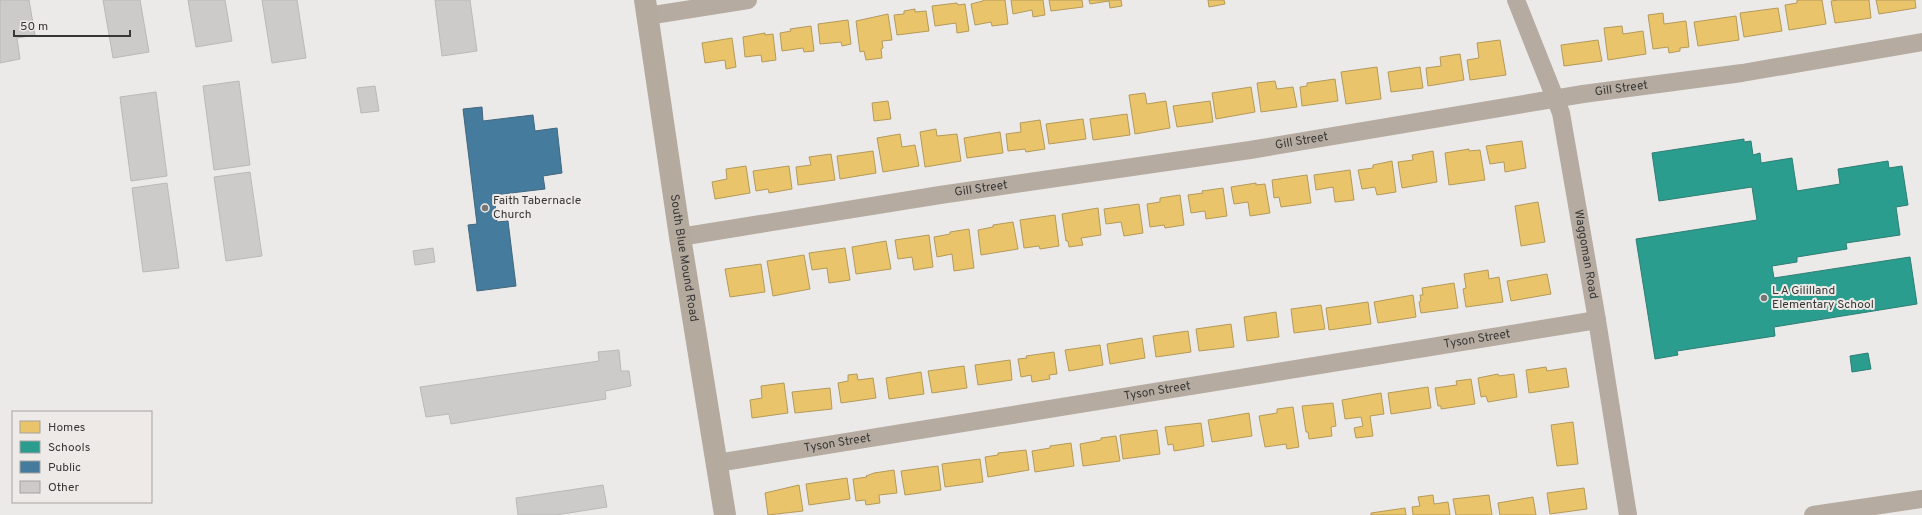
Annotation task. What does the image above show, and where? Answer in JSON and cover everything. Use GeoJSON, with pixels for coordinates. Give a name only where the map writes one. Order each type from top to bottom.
{"type":"FeatureCollection","features":[{"type":"Feature","properties":{"kind":"main road","name":"South Blue Mound Road"},"geometry":{"type":"LineString","coordinates":[[646,8],[680,237],[725,515]]}},
{"type":"Feature","properties":{"kind":"street"},"geometry":{"type":"LineString","coordinates":[[646,8],[748,0]]}},
{"type":"Feature","properties":{"kind":"street","name":"Waggoman Road"},"geometry":{"type":"LineString","coordinates":[[1516,0],[1561,114],[1597,320],[1628,515]]}},
{"type":"Feature","properties":{"kind":"street","name":"Gill Street"},"geometry":{"type":"LineString","coordinates":[[680,237],[940,195],[1250,150],[1555,99],[1742,73],[1922,42]]}},
{"type":"Feature","properties":{"kind":"street","name":"Tyson Street"},"geometry":{"type":"LineString","coordinates":[[717,463],[1597,320]]}},
{"type":"Feature","properties":{"kind":"street"},"geometry":{"type":"LineString","coordinates":[[1813,515],[1922,499]]}},
{"type":"Feature","properties":{"kind":"building: Homes"},"geometry":{"type":"Polygon","coordinates":[[[983,0],[1005,0],[1008,24],[992,26],[991,22],[975,25],[971,4],[983,0]]]}},
{"type":"Feature","properties":{"kind":"building: Homes"},"geometry":{"type":"Polygon","coordinates":[[[1011,0],[1043,0],[1045,15],[1033,17],[1032,10],[1013,14],[1011,0]]]}},
{"type":"Feature","properties":{"kind":"building: Homes"},"geometry":{"type":"Polygon","coordinates":[[[1049,0],[1082,0],[1083,7],[1051,11],[1049,0]]]}},
{"type":"Feature","properties":{"kind":"building: Homes"},"geometry":{"type":"Polygon","coordinates":[[[1089,0],[1121,0],[1122,6],[1110,8],[1109,1],[1090,4],[1089,0]]]}},
{"type":"Feature","properties":{"kind":"building: Homes"},"geometry":{"type":"Polygon","coordinates":[[[1208,0],[1224,0],[1225,4],[1209,7],[1208,0]]]}},
{"type":"Feature","properties":{"kind":"building: Homes"},"geometry":{"type":"Polygon","coordinates":[[[1797,0],[1822,0],[1826,24],[1789,30],[1785,5],[1797,3],[1797,0]]]}},
{"type":"Feature","properties":{"kind":"building: Homes"},"geometry":{"type":"Polygon","coordinates":[[[1869,0],[1871,18],[1835,23],[1831,1],[1869,0]]]}},
{"type":"Feature","properties":{"kind":"building: Homes"},"geometry":{"type":"Polygon","coordinates":[[[1876,0],[1915,0],[1916,8],[1879,14],[1876,0]]]}},
{"type":"Feature","properties":{"kind":"building: Homes"},"geometry":{"type":"Polygon","coordinates":[[[957,3],[958,5],[965,4],[969,31],[957,33],[956,23],[935,26],[932,6],[957,3]]]}},
{"type":"Feature","properties":{"kind":"building: Homes"},"geometry":{"type":"Polygon","coordinates":[[[1778,8],[1782,31],[1744,37],[1740,13],[1778,8]]]}},
{"type":"Feature","properties":{"kind":"building: Homes"},"geometry":{"type":"Polygon","coordinates":[[[915,9],[915,12],[926,11],[929,31],[897,35],[894,15],[904,14],[904,11],[915,9]]]}},
{"type":"Feature","properties":{"kind":"building: Homes"},"geometry":{"type":"Polygon","coordinates":[[[1663,13],[1664,24],[1686,21],[1689,47],[1680,48],[1680,51],[1669,53],[1668,47],[1653,49],[1648,15],[1663,13]]]}},
{"type":"Feature","properties":{"kind":"building: Homes"},"geometry":{"type":"Polygon","coordinates":[[[888,14],[892,40],[882,41],[882,58],[866,60],[864,51],[860,52],[856,21],[888,14]]]}},
{"type":"Feature","properties":{"kind":"building: Homes"},"geometry":{"type":"Polygon","coordinates":[[[1736,16],[1739,40],[1698,46],[1694,22],[1736,16]]]}},
{"type":"Feature","properties":{"kind":"building: Homes"},"geometry":{"type":"Polygon","coordinates":[[[848,20],[851,44],[842,46],[841,42],[820,44],[818,24],[848,20]]]}},
{"type":"Feature","properties":{"kind":"building: Homes"},"geometry":{"type":"Polygon","coordinates":[[[811,26],[814,51],[804,52],[803,48],[782,51],[780,33],[791,31],[790,29],[811,26]]]}},
{"type":"Feature","properties":{"kind":"building: Homes"},"geometry":{"type":"Polygon","coordinates":[[[1622,26],[1623,34],[1643,31],[1646,54],[1608,60],[1604,28],[1622,26]]]}},
{"type":"Feature","properties":{"kind":"building: Homes"},"geometry":{"type":"Polygon","coordinates":[[[765,33],[765,35],[773,34],[776,60],[762,62],[761,55],[745,57],[743,37],[765,33]]]}},
{"type":"Feature","properties":{"kind":"building: Homes"},"geometry":{"type":"Polygon","coordinates":[[[732,38],[736,67],[726,69],[725,60],[705,63],[702,43],[732,38]]]}},
{"type":"Feature","properties":{"kind":"building: Homes"},"geometry":{"type":"Polygon","coordinates":[[[1500,40],[1506,75],[1470,80],[1467,60],[1479,58],[1477,43],[1500,40]]]}},
{"type":"Feature","properties":{"kind":"building: Homes"},"geometry":{"type":"Polygon","coordinates":[[[1598,40],[1602,61],[1564,66],[1561,45],[1598,40]]]}},
{"type":"Feature","properties":{"kind":"building: Homes"},"geometry":{"type":"Polygon","coordinates":[[[1460,54],[1464,80],[1428,86],[1426,68],[1441,66],[1440,57],[1460,54]]]}},
{"type":"Feature","properties":{"kind":"building: Homes"},"geometry":{"type":"Polygon","coordinates":[[[1377,67],[1381,99],[1346,104],[1341,72],[1377,67]]]}},
{"type":"Feature","properties":{"kind":"building: Homes"},"geometry":{"type":"Polygon","coordinates":[[[1420,67],[1423,88],[1391,92],[1388,72],[1420,67]]]}},
{"type":"Feature","properties":{"kind":"building: Homes"},"geometry":{"type":"Polygon","coordinates":[[[1335,79],[1338,101],[1302,106],[1300,87],[1307,86],[1307,83],[1335,79]]]}},
{"type":"Feature","properties":{"kind":"building: Homes"},"geometry":{"type":"Polygon","coordinates":[[[1275,81],[1277,89],[1293,87],[1297,107],[1261,112],[1257,83],[1275,81]]]}},
{"type":"Feature","properties":{"kind":"building: Homes"},"geometry":{"type":"Polygon","coordinates":[[[1251,87],[1255,112],[1216,119],[1212,93],[1251,87]]]}},
{"type":"Feature","properties":{"kind":"building: Homes"},"geometry":{"type":"Polygon","coordinates":[[[1145,93],[1147,104],[1166,101],[1170,128],[1135,134],[1129,95],[1145,93]]]}},
{"type":"Feature","properties":{"kind":"building: Homes"},"geometry":{"type":"Polygon","coordinates":[[[888,101],[891,119],[874,121],[872,103],[888,101]]]}},
{"type":"Feature","properties":{"kind":"building: Homes"},"geometry":{"type":"Polygon","coordinates":[[[1210,101],[1213,122],[1177,127],[1173,106],[1210,101]]]}},
{"type":"Feature","properties":{"kind":"building: Homes"},"geometry":{"type":"Polygon","coordinates":[[[1127,114],[1130,135],[1093,140],[1090,119],[1127,114]]]}},
{"type":"Feature","properties":{"kind":"building: Homes"},"geometry":{"type":"Polygon","coordinates":[[[1083,119],[1086,139],[1049,144],[1046,124],[1083,119]]]}},
{"type":"Feature","properties":{"kind":"building: Homes"},"geometry":{"type":"Polygon","coordinates":[[[1040,120],[1045,149],[1026,152],[1025,149],[1008,151],[1006,134],[1021,132],[1020,123],[1040,120]]]}},
{"type":"Feature","properties":{"kind":"building: Homes"},"geometry":{"type":"Polygon","coordinates":[[[936,129],[937,136],[957,134],[961,161],[925,167],[920,132],[936,129]]]}},
{"type":"Feature","properties":{"kind":"building: Homes"},"geometry":{"type":"Polygon","coordinates":[[[1000,132],[1003,153],[967,158],[964,138],[1000,132]]]}},
{"type":"Feature","properties":{"kind":"building: Homes"},"geometry":{"type":"Polygon","coordinates":[[[900,134],[902,147],[915,145],[919,166],[883,172],[877,138],[900,134]]]}},
{"type":"Feature","properties":{"kind":"building: Homes"},"geometry":{"type":"Polygon","coordinates":[[[1522,141],[1526,168],[1505,172],[1504,162],[1490,164],[1486,146],[1522,141]]]}},
{"type":"Feature","properties":{"kind":"building: Homes"},"geometry":{"type":"Polygon","coordinates":[[[1469,149],[1469,151],[1480,150],[1485,180],[1449,185],[1445,153],[1469,149]]]}},
{"type":"Feature","properties":{"kind":"building: Homes"},"geometry":{"type":"Polygon","coordinates":[[[873,151],[876,173],[840,179],[837,156],[873,151]]]}},
{"type":"Feature","properties":{"kind":"building: Homes"},"geometry":{"type":"Polygon","coordinates":[[[1433,151],[1437,182],[1402,188],[1398,162],[1413,160],[1412,155],[1433,151]]]}},
{"type":"Feature","properties":{"kind":"building: Homes"},"geometry":{"type":"Polygon","coordinates":[[[831,154],[835,180],[798,185],[796,167],[811,165],[809,157],[831,154]]]}},
{"type":"Feature","properties":{"kind":"building: Homes"},"geometry":{"type":"Polygon","coordinates":[[[1392,161],[1396,192],[1377,195],[1375,187],[1362,189],[1358,170],[1373,168],[1373,165],[1392,161]]]}},
{"type":"Feature","properties":{"kind":"building: Homes"},"geometry":{"type":"Polygon","coordinates":[[[746,166],[750,193],[715,199],[712,182],[727,179],[726,169],[746,166]]]}},
{"type":"Feature","properties":{"kind":"building: Homes"},"geometry":{"type":"Polygon","coordinates":[[[789,166],[792,189],[769,193],[768,189],[756,191],[753,171],[789,166]]]}},
{"type":"Feature","properties":{"kind":"building: Homes"},"geometry":{"type":"Polygon","coordinates":[[[1350,170],[1354,200],[1335,202],[1333,187],[1316,190],[1314,175],[1350,170]]]}},
{"type":"Feature","properties":{"kind":"building: Homes"},"geometry":{"type":"Polygon","coordinates":[[[1307,175],[1311,203],[1281,207],[1279,197],[1274,198],[1272,180],[1307,175]]]}},
{"type":"Feature","properties":{"kind":"building: Homes"},"geometry":{"type":"Polygon","coordinates":[[[1256,183],[1256,185],[1265,184],[1270,213],[1250,216],[1248,202],[1234,204],[1231,187],[1256,183]]]}},
{"type":"Feature","properties":{"kind":"building: Homes"},"geometry":{"type":"Polygon","coordinates":[[[1223,188],[1227,216],[1206,219],[1205,211],[1191,213],[1188,195],[1223,188]]]}},
{"type":"Feature","properties":{"kind":"building: Homes"},"geometry":{"type":"Polygon","coordinates":[[[1180,195],[1184,225],[1165,228],[1164,225],[1150,227],[1147,204],[1160,202],[1160,198],[1180,195]]]}},
{"type":"Feature","properties":{"kind":"building: Homes"},"geometry":{"type":"Polygon","coordinates":[[[1538,202],[1545,242],[1521,246],[1515,206],[1538,202]]]}},
{"type":"Feature","properties":{"kind":"building: Homes"},"geometry":{"type":"Polygon","coordinates":[[[1139,204],[1143,233],[1124,236],[1121,222],[1106,224],[1104,209],[1139,204]]]}},
{"type":"Feature","properties":{"kind":"building: Homes"},"geometry":{"type":"Polygon","coordinates":[[[1098,208],[1101,235],[1081,238],[1083,245],[1069,247],[1068,241],[1066,241],[1062,214],[1098,208]]]}},
{"type":"Feature","properties":{"kind":"building: Homes"},"geometry":{"type":"Polygon","coordinates":[[[1055,215],[1059,246],[1040,249],[1039,246],[1024,248],[1020,220],[1055,215]]]}},
{"type":"Feature","properties":{"kind":"building: Homes"},"geometry":{"type":"Polygon","coordinates":[[[1013,222],[1018,249],[981,255],[978,230],[993,227],[993,225],[1013,222]]]}},
{"type":"Feature","properties":{"kind":"building: Homes"},"geometry":{"type":"Polygon","coordinates":[[[969,229],[974,268],[954,271],[952,254],[937,257],[934,237],[950,234],[950,232],[969,229]]]}},
{"type":"Feature","properties":{"kind":"building: Homes"},"geometry":{"type":"Polygon","coordinates":[[[929,235],[933,267],[914,270],[912,257],[898,259],[895,240],[929,235]]]}},
{"type":"Feature","properties":{"kind":"building: Homes"},"geometry":{"type":"Polygon","coordinates":[[[886,241],[891,269],[856,274],[852,247],[886,241]]]}},
{"type":"Feature","properties":{"kind":"building: Homes"},"geometry":{"type":"Polygon","coordinates":[[[845,248],[850,280],[829,283],[827,268],[812,270],[809,253],[845,248]]]}},
{"type":"Feature","properties":{"kind":"building: Homes"},"geometry":{"type":"Polygon","coordinates":[[[804,255],[810,289],[773,296],[767,261],[804,255]]]}},
{"type":"Feature","properties":{"kind":"building: Homes"},"geometry":{"type":"Polygon","coordinates":[[[761,264],[765,292],[730,297],[725,269],[761,264]]]}},
{"type":"Feature","properties":{"kind":"building: Homes"},"geometry":{"type":"Polygon","coordinates":[[[1488,270],[1489,279],[1499,277],[1503,302],[1466,307],[1463,289],[1466,288],[1464,274],[1488,270]]]}},
{"type":"Feature","properties":{"kind":"building: Homes"},"geometry":{"type":"Polygon","coordinates":[[[1547,274],[1551,294],[1511,301],[1507,281],[1547,274]]]}},
{"type":"Feature","properties":{"kind":"building: Homes"},"geometry":{"type":"Polygon","coordinates":[[[1454,283],[1458,308],[1421,313],[1419,302],[1421,301],[1420,295],[1423,295],[1422,288],[1454,283]]]}},
{"type":"Feature","properties":{"kind":"building: Homes"},"geometry":{"type":"Polygon","coordinates":[[[1413,295],[1416,317],[1378,323],[1374,302],[1413,295]]]}},
{"type":"Feature","properties":{"kind":"building: Homes"},"geometry":{"type":"Polygon","coordinates":[[[1368,302],[1371,324],[1329,330],[1326,308],[1368,302]]]}},
{"type":"Feature","properties":{"kind":"building: Homes"},"geometry":{"type":"Polygon","coordinates":[[[1321,305],[1325,329],[1294,333],[1291,309],[1321,305]]]}},
{"type":"Feature","properties":{"kind":"building: Homes"},"geometry":{"type":"Polygon","coordinates":[[[1276,312],[1279,337],[1247,341],[1244,317],[1276,312]]]}},
{"type":"Feature","properties":{"kind":"building: Homes"},"geometry":{"type":"Polygon","coordinates":[[[1231,324],[1234,347],[1199,351],[1196,329],[1231,324]]]}},
{"type":"Feature","properties":{"kind":"building: Homes"},"geometry":{"type":"Polygon","coordinates":[[[1188,331],[1191,352],[1156,357],[1153,336],[1188,331]]]}},
{"type":"Feature","properties":{"kind":"building: Homes"},"geometry":{"type":"Polygon","coordinates":[[[1142,338],[1145,358],[1110,364],[1107,344],[1142,338]]]}},
{"type":"Feature","properties":{"kind":"building: Homes"},"geometry":{"type":"Polygon","coordinates":[[[1100,345],[1103,365],[1069,371],[1065,350],[1100,345]]]}},
{"type":"Feature","properties":{"kind":"building: Homes"},"geometry":{"type":"Polygon","coordinates":[[[1054,352],[1057,374],[1049,375],[1050,379],[1032,382],[1031,375],[1021,377],[1018,359],[1027,358],[1026,356],[1054,352]]]}},
{"type":"Feature","properties":{"kind":"building: Homes"},"geometry":{"type":"Polygon","coordinates":[[[1010,360],[1012,380],[978,385],[975,365],[1010,360]]]}},
{"type":"Feature","properties":{"kind":"building: Homes"},"geometry":{"type":"Polygon","coordinates":[[[964,366],[967,388],[932,393],[928,371],[964,366]]]}},
{"type":"Feature","properties":{"kind":"building: Homes"},"geometry":{"type":"Polygon","coordinates":[[[1546,367],[1547,371],[1566,368],[1569,387],[1529,393],[1526,370],[1546,367]]]}},
{"type":"Feature","properties":{"kind":"building: Homes"},"geometry":{"type":"Polygon","coordinates":[[[921,372],[924,394],[889,399],[886,378],[921,372]]]}},
{"type":"Feature","properties":{"kind":"building: Homes"},"geometry":{"type":"Polygon","coordinates":[[[857,374],[858,380],[873,378],[876,398],[841,403],[838,383],[848,381],[848,375],[857,374]]]}},
{"type":"Feature","properties":{"kind":"building: Homes"},"geometry":{"type":"Polygon","coordinates":[[[1498,374],[1499,376],[1514,374],[1517,397],[1488,402],[1486,396],[1481,397],[1478,378],[1498,374]]]}},
{"type":"Feature","properties":{"kind":"building: Homes"},"geometry":{"type":"Polygon","coordinates":[[[1471,379],[1475,404],[1441,409],[1441,406],[1438,406],[1435,388],[1457,385],[1456,381],[1471,379]]]}},
{"type":"Feature","properties":{"kind":"building: Homes"},"geometry":{"type":"Polygon","coordinates":[[[784,383],[788,413],[752,418],[750,400],[762,398],[761,386],[784,383]]]}},
{"type":"Feature","properties":{"kind":"building: Homes"},"geometry":{"type":"Polygon","coordinates":[[[1428,387],[1431,408],[1391,414],[1388,393],[1428,387]]]}},
{"type":"Feature","properties":{"kind":"building: Homes"},"geometry":{"type":"Polygon","coordinates":[[[830,388],[832,409],[795,413],[792,392],[830,388]]]}},
{"type":"Feature","properties":{"kind":"building: Homes"},"geometry":{"type":"Polygon","coordinates":[[[1381,393],[1384,414],[1370,416],[1373,436],[1356,438],[1354,428],[1363,426],[1361,417],[1345,419],[1342,400],[1381,393]]]}},
{"type":"Feature","properties":{"kind":"building: Homes"},"geometry":{"type":"Polygon","coordinates":[[[1333,403],[1336,426],[1331,427],[1332,436],[1309,439],[1308,432],[1306,432],[1302,406],[1333,403]]]}},
{"type":"Feature","properties":{"kind":"building: Homes"},"geometry":{"type":"Polygon","coordinates":[[[1293,407],[1299,447],[1287,449],[1286,444],[1265,447],[1259,416],[1277,413],[1277,409],[1293,407]]]}},
{"type":"Feature","properties":{"kind":"building: Homes"},"geometry":{"type":"Polygon","coordinates":[[[1249,413],[1252,436],[1212,442],[1208,420],[1249,413]]]}},
{"type":"Feature","properties":{"kind":"building: Homes"},"geometry":{"type":"Polygon","coordinates":[[[1573,422],[1578,464],[1557,466],[1551,425],[1573,422]]]}},
{"type":"Feature","properties":{"kind":"building: Homes"},"geometry":{"type":"Polygon","coordinates":[[[1201,423],[1204,446],[1174,451],[1173,444],[1168,445],[1165,427],[1201,423]]]}},
{"type":"Feature","properties":{"kind":"building: Homes"},"geometry":{"type":"Polygon","coordinates":[[[1157,430],[1160,454],[1123,459],[1120,435],[1157,430]]]}},
{"type":"Feature","properties":{"kind":"building: Homes"},"geometry":{"type":"Polygon","coordinates":[[[1116,436],[1120,461],[1083,466],[1080,444],[1101,440],[1101,438],[1116,436]]]}},
{"type":"Feature","properties":{"kind":"building: Homes"},"geometry":{"type":"Polygon","coordinates":[[[1071,443],[1074,466],[1035,472],[1032,451],[1050,448],[1050,446],[1071,443]]]}},
{"type":"Feature","properties":{"kind":"building: Homes"},"geometry":{"type":"Polygon","coordinates":[[[1026,450],[1029,470],[988,477],[985,457],[998,455],[998,453],[1026,450]]]}},
{"type":"Feature","properties":{"kind":"building: Homes"},"geometry":{"type":"Polygon","coordinates":[[[980,459],[983,482],[945,487],[942,464],[980,459]]]}},
{"type":"Feature","properties":{"kind":"building: Homes"},"geometry":{"type":"Polygon","coordinates":[[[938,466],[941,490],[905,495],[901,471],[938,466]]]}},
{"type":"Feature","properties":{"kind":"building: Homes"},"geometry":{"type":"Polygon","coordinates":[[[894,470],[897,493],[879,495],[880,503],[866,505],[865,500],[856,501],[853,479],[867,477],[866,476],[874,473],[894,470]]]}},
{"type":"Feature","properties":{"kind":"building: Homes"},"geometry":{"type":"Polygon","coordinates":[[[847,478],[850,499],[809,505],[806,484],[847,478]]]}},
{"type":"Feature","properties":{"kind":"building: Homes"},"geometry":{"type":"Polygon","coordinates":[[[799,485],[803,511],[768,515],[765,493],[799,485]]]}},
{"type":"Feature","properties":{"kind":"building: Homes"},"geometry":{"type":"Polygon","coordinates":[[[1584,488],[1587,509],[1550,514],[1547,493],[1584,488]]]}},
{"type":"Feature","properties":{"kind":"building: Homes"},"geometry":{"type":"Polygon","coordinates":[[[1433,495],[1434,504],[1448,502],[1450,515],[1413,515],[1412,507],[1420,506],[1418,497],[1433,495]]]}},
{"type":"Feature","properties":{"kind":"building: Homes"},"geometry":{"type":"Polygon","coordinates":[[[1489,495],[1492,515],[1456,515],[1453,499],[1489,495]]]}},
{"type":"Feature","properties":{"kind":"building: Homes"},"geometry":{"type":"Polygon","coordinates":[[[1533,497],[1536,515],[1500,515],[1498,503],[1533,497]]]}},
{"type":"Feature","properties":{"kind":"building: Homes"},"geometry":{"type":"Polygon","coordinates":[[[1405,508],[1406,515],[1371,515],[1371,513],[1405,508]]]}},
{"type":"Feature","properties":{"kind":"building: Schools"},"geometry":{"type":"Polygon","coordinates":[[[1744,139],[1744,142],[1751,141],[1753,155],[1760,153],[1761,163],[1792,158],[1797,191],[1840,184],[1838,169],[1888,161],[1889,168],[1902,166],[1908,205],[1896,207],[1900,235],[1846,243],[1847,249],[1797,257],[1797,262],[1772,266],[1774,278],[1910,257],[1917,304],[1774,327],[1775,336],[1677,351],[1678,355],[1655,359],[1636,239],[1757,220],[1752,187],[1659,201],[1652,153],[1744,139]]]}},
{"type":"Feature","properties":{"kind":"building: Schools"},"geometry":{"type":"Polygon","coordinates":[[[1868,353],[1871,369],[1852,372],[1850,356],[1868,353]]]}},
{"type":"Feature","properties":{"kind":"building: Public","name":"Faith Tabernacle Church"},"geometry":{"type":"Polygon","coordinates":[[[482,107],[483,121],[533,115],[535,131],[557,128],[562,173],[543,176],[545,189],[494,195],[497,222],[508,221],[516,286],[477,291],[468,225],[477,224],[463,109],[482,107]]]}},
{"type":"Feature","properties":{"kind":"building: Other"},"geometry":{"type":"Polygon","coordinates":[[[0,0],[29,0],[35,35],[17,38],[20,59],[0,63],[0,0]]]}},
{"type":"Feature","properties":{"kind":"building: Other"},"geometry":{"type":"Polygon","coordinates":[[[103,0],[140,0],[149,52],[113,58],[103,0]]]}},
{"type":"Feature","properties":{"kind":"building: Other"},"geometry":{"type":"Polygon","coordinates":[[[188,0],[225,0],[232,41],[196,47],[188,0]]]}},
{"type":"Feature","properties":{"kind":"building: Other"},"geometry":{"type":"Polygon","coordinates":[[[262,0],[297,0],[306,58],[272,63],[262,0]]]}},
{"type":"Feature","properties":{"kind":"building: Other"},"geometry":{"type":"Polygon","coordinates":[[[435,0],[470,0],[477,51],[442,56],[435,0]]]}},
{"type":"Feature","properties":{"kind":"building: Other"},"geometry":{"type":"Polygon","coordinates":[[[239,81],[250,165],[214,170],[203,86],[239,81]]]}},
{"type":"Feature","properties":{"kind":"building: Other"},"geometry":{"type":"Polygon","coordinates":[[[375,86],[379,111],[361,113],[357,88],[375,86]]]}},
{"type":"Feature","properties":{"kind":"building: Other"},"geometry":{"type":"Polygon","coordinates":[[[156,92],[167,176],[131,181],[120,97],[156,92]]]}},
{"type":"Feature","properties":{"kind":"building: Other"},"geometry":{"type":"Polygon","coordinates":[[[250,172],[262,256],[226,261],[214,177],[250,172]]]}},
{"type":"Feature","properties":{"kind":"building: Other"},"geometry":{"type":"Polygon","coordinates":[[[167,183],[179,268],[143,272],[132,188],[167,183]]]}},
{"type":"Feature","properties":{"kind":"building: Other"},"geometry":{"type":"Polygon","coordinates":[[[433,248],[435,262],[415,265],[413,251],[433,248]]]}},
{"type":"Feature","properties":{"kind":"building: Other"},"geometry":{"type":"Polygon","coordinates":[[[619,350],[621,371],[629,371],[631,386],[605,391],[606,399],[451,424],[449,414],[426,417],[420,387],[599,361],[598,352],[619,350]]]}},
{"type":"Feature","properties":{"kind":"building: Other"},"geometry":{"type":"Polygon","coordinates":[[[603,485],[607,507],[556,515],[518,515],[516,498],[603,485]]]}},
{"type":"Feature","properties":{"kind":"place","name":"Faith Tabernacle Church"},"geometry":{"type":"Point","coordinates":[485,208]}},
{"type":"Feature","properties":{"kind":"place","name":"L A Gililland Elementary School"},"geometry":{"type":"Point","coordinates":[1764,298]}}]}
